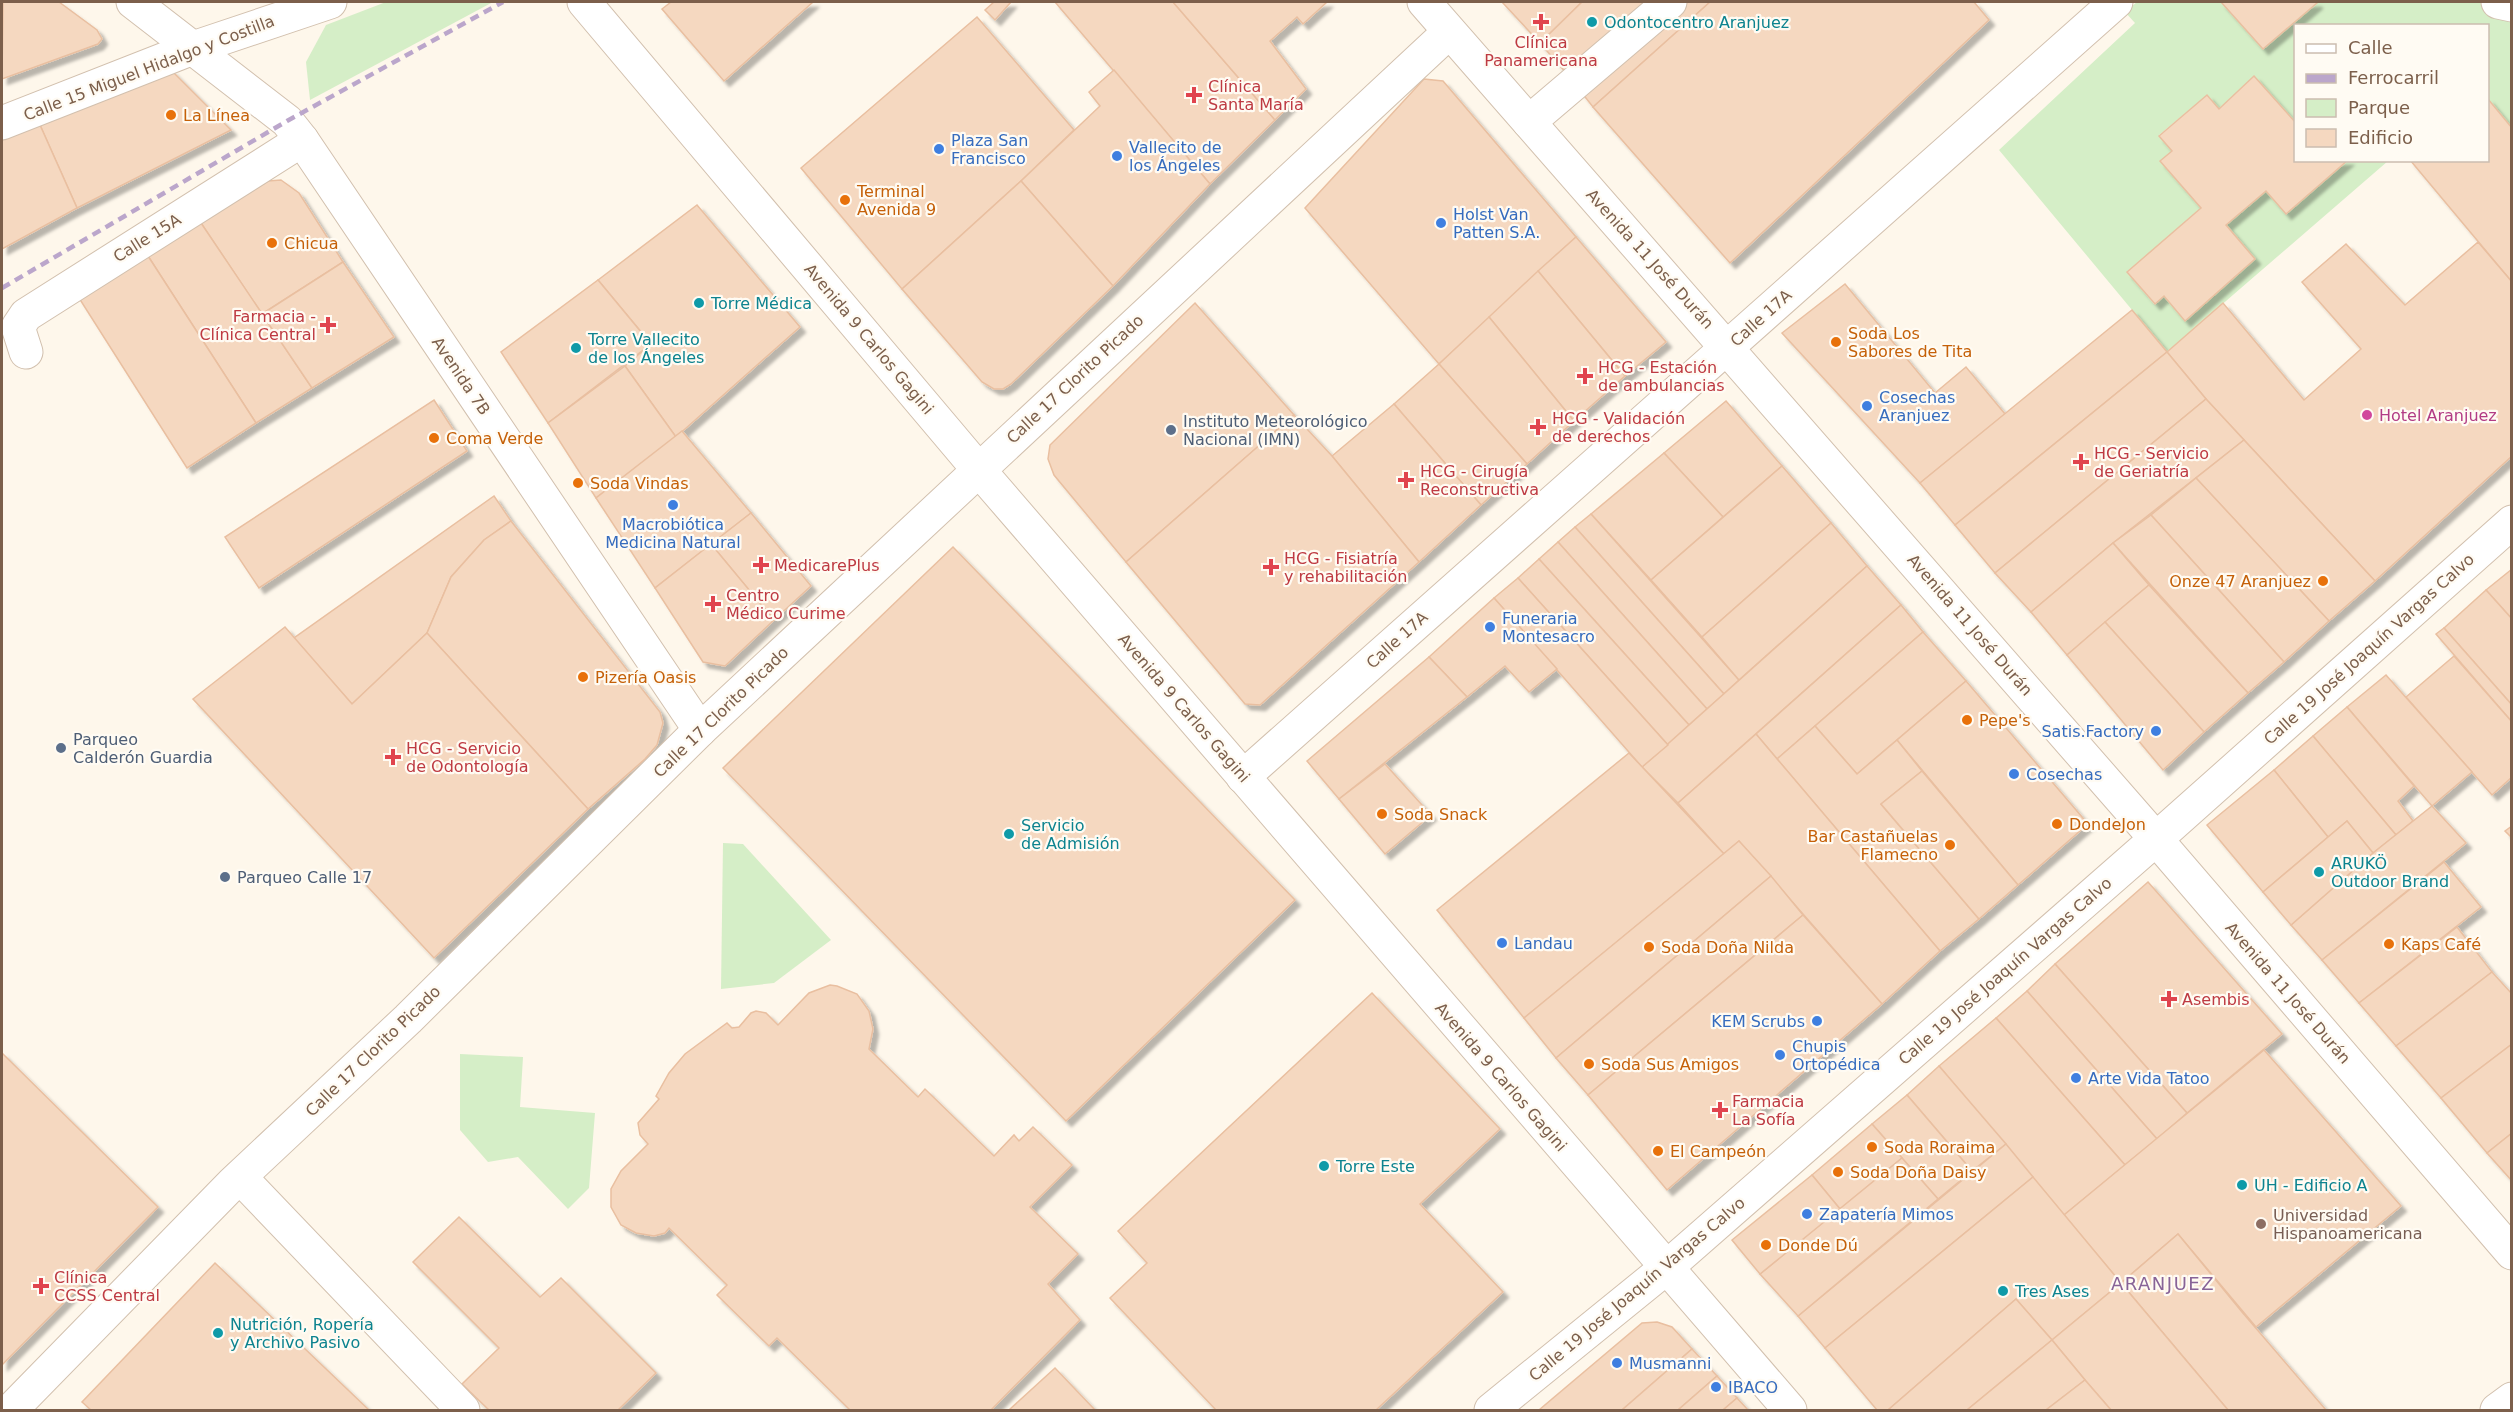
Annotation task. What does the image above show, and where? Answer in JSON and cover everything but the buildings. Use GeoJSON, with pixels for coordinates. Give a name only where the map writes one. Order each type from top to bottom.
{"type":"FeatureCollection","features":[{"type":"Feature","properties":{"kind":"street","name":"Avenida 7B"},"geometry":{"type":"LineString","coordinates":[[133,2],[287,121],[302,140],[700,730]]}},
{"type":"Feature","properties":{"kind":"street","name":"Calle 15 Miguel Hidalgo y Costilla"},"geometry":{"type":"LineString","coordinates":[[2,123],[193,48],[330,2]]}},
{"type":"Feature","properties":{"kind":"street","name":"Avenida 9 Carlos Gagini"},"geometry":{"type":"LineString","coordinates":[[584,2],[978,469],[1790,1410]]}},
{"type":"Feature","properties":{"kind":"street","name":"Avenida 11 José Durán"},"geometry":{"type":"LineString","coordinates":[[1424,2],[2156,839],[2511,1252]]}},
{"type":"Feature","properties":{"kind":"street"},"geometry":{"type":"LineString","coordinates":[[1529,122],[1670,2]]}},
{"type":"Feature","properties":{"kind":"street","name":"Calle 17A"},"geometry":{"type":"LineString","coordinates":[[1243,777],[2116,2]]}},
{"type":"Feature","properties":{"kind":"street"},"geometry":{"type":"LineString","coordinates":[[2498,2],[2511,5]]}},
{"type":"Feature","properties":{"kind":"street","name":"Calle 17 Clorito Picado"},"geometry":{"type":"LineString","coordinates":[[10,1410],[240,1177],[408,1019],[700,730],[1449,32]]}},
{"type":"Feature","properties":{"kind":"street","name":"Calle 15A"},"geometry":{"type":"LineString","coordinates":[[26,352],[18,327],[26,315],[302,140]]}},
{"type":"Feature","properties":{"kind":"street","name":"Calle 19 José Joaquín Vargas Calvo"},"geometry":{"type":"LineString","coordinates":[[1491,1410],[1666,1268],[2156,839],[2511,522]]}},
{"type":"Feature","properties":{"kind":"street"},"geometry":{"type":"LineString","coordinates":[[240,1177],[464,1410]]}},
{"type":"Feature","properties":{"kind":"street"},"geometry":{"type":"LineString","coordinates":[[2498,1410],[2511,1399]]}},
{"type":"Feature","properties":{"kind":"green space"},"geometry":{"type":"Polygon","coordinates":[[[386,2],[493,2],[310,100],[306,62],[326,25],[386,2]]]}},
{"type":"Feature","properties":{"kind":"green space"},"geometry":{"type":"Polygon","coordinates":[[[2137,2],[2477,2],[2511,14],[2511,128],[2489,100],[2489,24],[2294,24],[2294,122],[2254,76],[2219,109],[2207,95],[2159,135],[2172,151],[2201,208],[2127,272],[2154,304],[2164,296],[2185,321],[2254,259],[2226,225],[2266,191],[2327,178],[2347,162],[2387,162],[2167,352],[1999,150],[2135,23],[2125,12],[2137,2]]]}},
{"type":"Feature","properties":{"kind":"green space"},"geometry":{"type":"Polygon","coordinates":[[[723,843],[743,844],[831,940],[774,983],[721,989],[723,843]]]}},
{"type":"Feature","properties":{"kind":"green space"},"geometry":{"type":"Polygon","coordinates":[[[460,1054],[523,1057],[520,1107],[595,1113],[589,1188],[568,1209],[518,1157],[488,1162],[460,1130],[460,1054]]]}},
{"type":"Feature","properties":{"kind":"railway"},"geometry":{"type":"LineString","coordinates":[[2,288],[287,121],[503,2]]}},
{"type":"Feature","properties":{"kind":"place","name":"Clínica Panamericana"},"geometry":{"type":"Point","coordinates":[1541,22]}},
{"type":"Feature","properties":{"kind":"place","name":"Odontocentro Aranjuez"},"geometry":{"type":"Point","coordinates":[1592,22]}},
{"type":"Feature","properties":{"kind":"place","name":"Clínica Santa María"},"geometry":{"type":"Point","coordinates":[1194,95]}},
{"type":"Feature","properties":{"kind":"place","name":"La Línea"},"geometry":{"type":"Point","coordinates":[171,115]}},
{"type":"Feature","properties":{"kind":"place","name":"Plaza San Francisco"},"geometry":{"type":"Point","coordinates":[939,149]}},
{"type":"Feature","properties":{"kind":"place","name":"Vallecito de los Ángeles"},"geometry":{"type":"Point","coordinates":[1117,156]}},
{"type":"Feature","properties":{"kind":"place","name":"Terminal Avenida 9"},"geometry":{"type":"Point","coordinates":[845,200]}},
{"type":"Feature","properties":{"kind":"place","name":"Holst Van Patten S.A."},"geometry":{"type":"Point","coordinates":[1441,223]}},
{"type":"Feature","properties":{"kind":"place","name":"Chicua"},"geometry":{"type":"Point","coordinates":[272,243]}},
{"type":"Feature","properties":{"kind":"place","name":"Torre Médica"},"geometry":{"type":"Point","coordinates":[699,303]}},
{"type":"Feature","properties":{"kind":"place","name":"Farmacia - Clínica Central"},"geometry":{"type":"Point","coordinates":[328,325]}},
{"type":"Feature","properties":{"kind":"place","name":"Soda Los Sabores de Tita"},"geometry":{"type":"Point","coordinates":[1836,342]}},
{"type":"Feature","properties":{"kind":"place","name":"Torre Vallecito de los Ángeles"},"geometry":{"type":"Point","coordinates":[576,348]}},
{"type":"Feature","properties":{"kind":"place","name":"HCG - Estación de ambulancias"},"geometry":{"type":"Point","coordinates":[1585,376]}},
{"type":"Feature","properties":{"kind":"place","name":"Cosechas Aranjuez"},"geometry":{"type":"Point","coordinates":[1867,406]}},
{"type":"Feature","properties":{"kind":"place","name":"Hotel Aranjuez"},"geometry":{"type":"Point","coordinates":[2367,415]}},
{"type":"Feature","properties":{"kind":"place","name":"HCG - Validación de derechos"},"geometry":{"type":"Point","coordinates":[1538,427]}},
{"type":"Feature","properties":{"kind":"place","name":"Instituto Meteorológico Nacional (IMN)"},"geometry":{"type":"Point","coordinates":[1171,430]}},
{"type":"Feature","properties":{"kind":"place","name":"Coma Verde"},"geometry":{"type":"Point","coordinates":[434,438]}},
{"type":"Feature","properties":{"kind":"place","name":"HCG - Servicio de Geriatría"},"geometry":{"type":"Point","coordinates":[2081,462]}},
{"type":"Feature","properties":{"kind":"place","name":"HCG - Cirugía Reconstructiva"},"geometry":{"type":"Point","coordinates":[1406,480]}},
{"type":"Feature","properties":{"kind":"place","name":"Soda Vindas"},"geometry":{"type":"Point","coordinates":[578,483]}},
{"type":"Feature","properties":{"kind":"place","name":"Macrobiótica Medicina Natural"},"geometry":{"type":"Point","coordinates":[673,505]}},
{"type":"Feature","properties":{"kind":"place","name":"MedicarePlus"},"geometry":{"type":"Point","coordinates":[761,565]}},
{"type":"Feature","properties":{"kind":"place","name":"HCG - Fisiatría y rehabilitación"},"geometry":{"type":"Point","coordinates":[1271,567]}},
{"type":"Feature","properties":{"kind":"place","name":"Onze 47 Aranjuez"},"geometry":{"type":"Point","coordinates":[2323,581]}},
{"type":"Feature","properties":{"kind":"place","name":"Centro Médico Curime"},"geometry":{"type":"Point","coordinates":[713,604]}},
{"type":"Feature","properties":{"kind":"place","name":"Funeraria Montesacro"},"geometry":{"type":"Point","coordinates":[1490,627]}},
{"type":"Feature","properties":{"kind":"place","name":"Pizería Oasis"},"geometry":{"type":"Point","coordinates":[583,677]}},
{"type":"Feature","properties":{"kind":"place","name":"Pepe's"},"geometry":{"type":"Point","coordinates":[1967,720]}},
{"type":"Feature","properties":{"kind":"place","name":"Satis.Factory"},"geometry":{"type":"Point","coordinates":[2156,731]}},
{"type":"Feature","properties":{"kind":"place","name":"Parqueo Calderón Guardia"},"geometry":{"type":"Point","coordinates":[61,748]}},
{"type":"Feature","properties":{"kind":"place","name":"HCG - Servicio de Odontología"},"geometry":{"type":"Point","coordinates":[393,757]}},
{"type":"Feature","properties":{"kind":"place","name":"Cosechas"},"geometry":{"type":"Point","coordinates":[2014,774]}},
{"type":"Feature","properties":{"kind":"place","name":"Soda Snack"},"geometry":{"type":"Point","coordinates":[1382,814]}},
{"type":"Feature","properties":{"kind":"place","name":"DondeJon"},"geometry":{"type":"Point","coordinates":[2057,824]}},
{"type":"Feature","properties":{"kind":"place","name":"Servicio de Admisión"},"geometry":{"type":"Point","coordinates":[1009,834]}},
{"type":"Feature","properties":{"kind":"place","name":"Bar Castañuelas Flamecno"},"geometry":{"type":"Point","coordinates":[1950,845]}},
{"type":"Feature","properties":{"kind":"place","name":"ARUKÖ Outdoor Brand"},"geometry":{"type":"Point","coordinates":[2319,872]}},
{"type":"Feature","properties":{"kind":"place","name":"Parqueo Calle 17"},"geometry":{"type":"Point","coordinates":[225,877]}},
{"type":"Feature","properties":{"kind":"place","name":"Landau"},"geometry":{"type":"Point","coordinates":[1502,943]}},
{"type":"Feature","properties":{"kind":"place","name":"Kaps Café"},"geometry":{"type":"Point","coordinates":[2389,944]}},
{"type":"Feature","properties":{"kind":"place","name":"Soda Doña Nilda"},"geometry":{"type":"Point","coordinates":[1649,947]}},
{"type":"Feature","properties":{"kind":"place","name":"Asembis"},"geometry":{"type":"Point","coordinates":[2169,999]}},
{"type":"Feature","properties":{"kind":"place","name":"KEM Scrubs"},"geometry":{"type":"Point","coordinates":[1817,1021]}},
{"type":"Feature","properties":{"kind":"place","name":"Chupis Ortopédica"},"geometry":{"type":"Point","coordinates":[1780,1055]}},
{"type":"Feature","properties":{"kind":"place","name":"Soda Sus Amigos"},"geometry":{"type":"Point","coordinates":[1589,1064]}},
{"type":"Feature","properties":{"kind":"place","name":"Arte Vida Tatoo"},"geometry":{"type":"Point","coordinates":[2076,1078]}},
{"type":"Feature","properties":{"kind":"place","name":"Farmacia La Sofía"},"geometry":{"type":"Point","coordinates":[1720,1110]}},
{"type":"Feature","properties":{"kind":"place","name":"Soda Roraima"},"geometry":{"type":"Point","coordinates":[1872,1147]}},
{"type":"Feature","properties":{"kind":"place","name":"El Campeón"},"geometry":{"type":"Point","coordinates":[1658,1151]}},
{"type":"Feature","properties":{"kind":"place","name":"Torre Este"},"geometry":{"type":"Point","coordinates":[1324,1166]}},
{"type":"Feature","properties":{"kind":"place","name":"Soda Doña Daisy"},"geometry":{"type":"Point","coordinates":[1838,1172]}},
{"type":"Feature","properties":{"kind":"place","name":"UH - Edificio A"},"geometry":{"type":"Point","coordinates":[2242,1185]}},
{"type":"Feature","properties":{"kind":"place","name":"Zapatería Mimos"},"geometry":{"type":"Point","coordinates":[1807,1214]}},
{"type":"Feature","properties":{"kind":"place","name":"Universidad Hispanoamericana"},"geometry":{"type":"Point","coordinates":[2261,1224]}},
{"type":"Feature","properties":{"kind":"place","name":"Donde Dú"},"geometry":{"type":"Point","coordinates":[1766,1245]}},
{"type":"Feature","properties":{"kind":"place","name":"Clínica CCSS Central"},"geometry":{"type":"Point","coordinates":[41,1286]}},
{"type":"Feature","properties":{"kind":"place","name":"Tres Ases"},"geometry":{"type":"Point","coordinates":[2003,1291]}},
{"type":"Feature","properties":{"kind":"place","name":"Nutrición, Ropería y Archivo Pasivo"},"geometry":{"type":"Point","coordinates":[218,1333]}},
{"type":"Feature","properties":{"kind":"place","name":"Musmanni"},"geometry":{"type":"Point","coordinates":[1617,1363]}},
{"type":"Feature","properties":{"kind":"place","name":"IBACO"},"geometry":{"type":"Point","coordinates":[1716,1387]}},
{"type":"Feature","properties":{"kind":"district","name":"ARANJUEZ"},"geometry":{"type":"Point","coordinates":[2163,1283]}}]}
